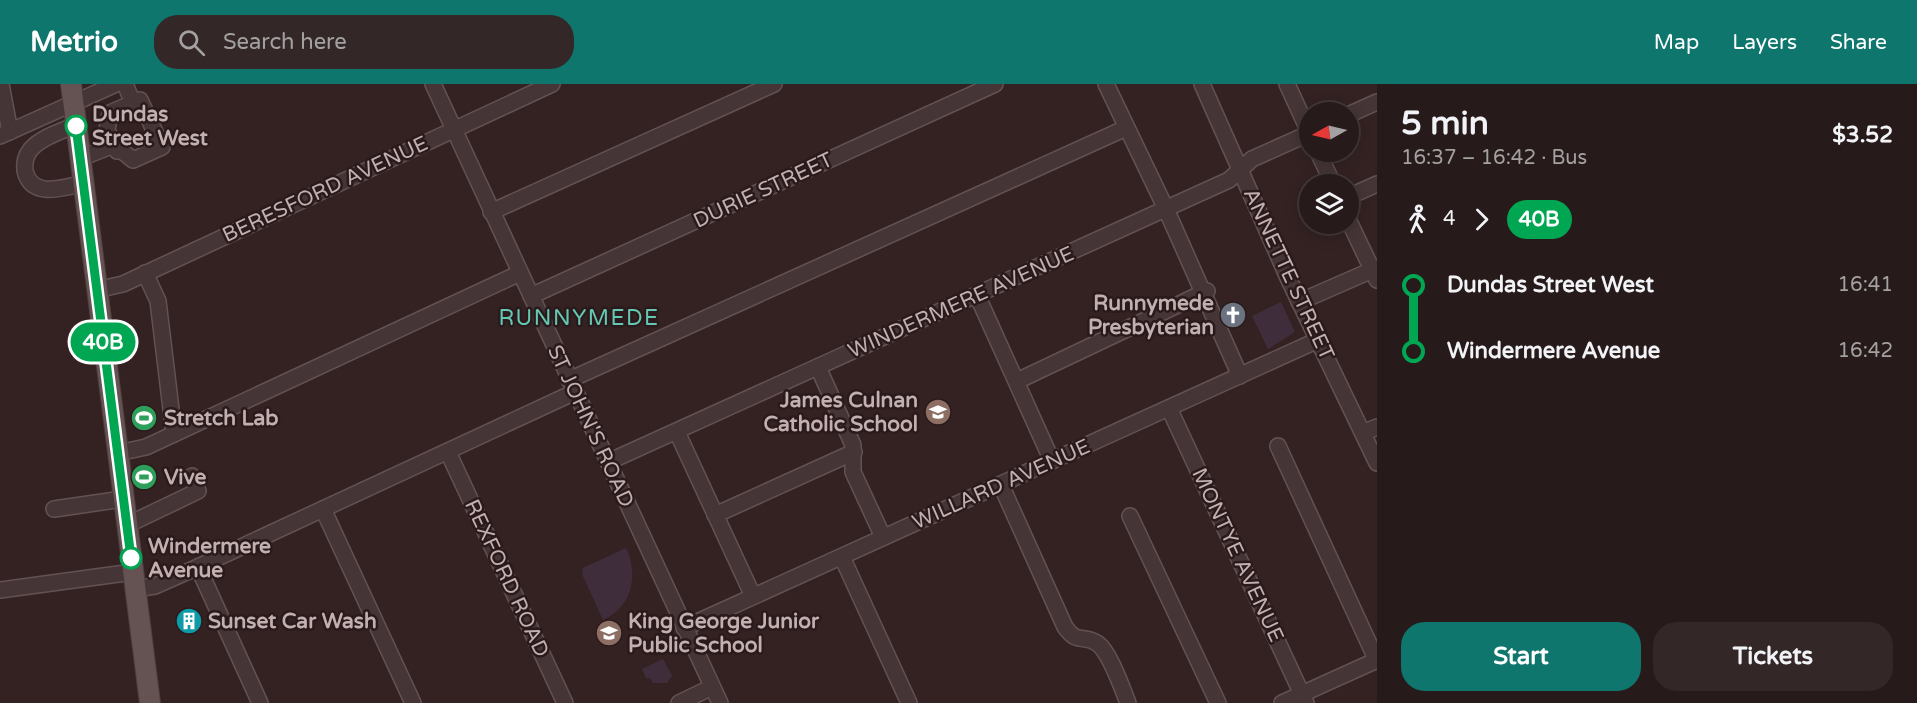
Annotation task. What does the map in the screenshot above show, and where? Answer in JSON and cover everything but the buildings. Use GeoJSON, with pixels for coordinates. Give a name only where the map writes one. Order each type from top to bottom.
{"type":"FeatureCollection","features":[{"type":"Feature","properties":{"kind":"main road"},"geometry":{"type":"LineString","coordinates":[[72,94],[150,703]]}},
{"type":"Feature","properties":{"kind":"street"},"geometry":{"type":"LineString","coordinates":[[1,84],[5,134],[72,94],[116,84]]}},
{"type":"Feature","properties":{"kind":"street"},"geometry":{"type":"LineString","coordinates":[[125,84],[133,103]]}},
{"type":"Feature","properties":{"kind":"street","name":"ST JOHN'S ROAD"},"geometry":{"type":"LineString","coordinates":[[433,84],[720,703]]}},
{"type":"Feature","properties":{"kind":"street","name":"BERESFORD AVENUE"},"geometry":{"type":"LineString","coordinates":[[96,290],[123,284],[552,84]]}},
{"type":"Feature","properties":{"kind":"street"},"geometry":{"type":"LineString","coordinates":[[491,212],[774,84]]}},
{"type":"Feature","properties":{"kind":"street","name":"DURIE STREET"},"geometry":{"type":"LineString","coordinates":[[531,296],[995,84]]}},
{"type":"Feature","properties":{"kind":"street"},"geometry":{"type":"LineString","coordinates":[[1106,84],[1205,292],[1239,376]]}},
{"type":"Feature","properties":{"kind":"street","name":"ANNETTE STREET"},"geometry":{"type":"LineString","coordinates":[[1203,84],[1299,302],[1318,340],[1370,430],[1377,463]]}},
{"type":"Feature","properties":{"kind":"street"},"geometry":{"type":"LineString","coordinates":[[1287,84],[1299,111]]}},
{"type":"Feature","properties":{"kind":"street"},"geometry":{"type":"LineString","coordinates":[[140,99],[162,147],[132,160],[122,151],[117,151],[114,145],[107,130],[110,113],[140,99]]}},
{"type":"Feature","properties":{"kind":"street"},"geometry":{"type":"LineString","coordinates":[[1359,110],[1377,102]]}},
{"type":"Feature","properties":{"kind":"street"},"geometry":{"type":"LineString","coordinates":[[76,125],[33,147],[26,158],[26,170],[36,186],[48,190],[85,183]]}},
{"type":"Feature","properties":{"kind":"street"},"geometry":{"type":"LineString","coordinates":[[0,590],[134,581],[155,586],[448,452],[572,386],[1126,128]]}},
{"type":"Feature","properties":{"kind":"street","name":"WINDERMERE AVENUE"},"geometry":{"type":"LineString","coordinates":[[608,462],[1229,180],[1252,159],[1299,138]]}},
{"type":"Feature","properties":{"kind":"street"},"geometry":{"type":"LineString","coordinates":[[81,158],[114,145]]}},
{"type":"Feature","properties":{"kind":"street"},"geometry":{"type":"LineString","coordinates":[[1359,192],[1377,184]]}},
{"type":"Feature","properties":{"kind":"street"},"geometry":{"type":"LineString","coordinates":[[1299,302],[1376,273],[1356,234]]}},
{"type":"Feature","properties":{"kind":"street"},"geometry":{"type":"LineString","coordinates":[[146,273],[158,301],[174,434]]}},
{"type":"Feature","properties":{"kind":"street"},"geometry":{"type":"LineString","coordinates":[[118,453],[146,447],[520,273]]}},
{"type":"Feature","properties":{"kind":"street"},"geometry":{"type":"LineString","coordinates":[[1017,381],[1205,292]]}},
{"type":"Feature","properties":{"kind":"street"},"geometry":{"type":"LineString","coordinates":[[977,295],[1052,461]]}},
{"type":"Feature","properties":{"kind":"street","name":"WILLARD AVENUE"},"geometry":{"type":"LineString","coordinates":[[684,628],[1318,340]]}},
{"type":"Feature","properties":{"kind":"street"},"geometry":{"type":"LineString","coordinates":[[818,367],[854,452],[854,472],[883,537]]}},
{"type":"Feature","properties":{"kind":"street","name":"MONTYE AVENUE"},"geometry":{"type":"LineString","coordinates":[[1169,408],[1304,699]]}},
{"type":"Feature","properties":{"kind":"street"},"geometry":{"type":"LineString","coordinates":[[677,432],[753,596]]}},
{"type":"Feature","properties":{"kind":"street"},"geometry":{"type":"LineString","coordinates":[[1278,446],[1377,661],[1304,699],[1282,703]]}},
{"type":"Feature","properties":{"kind":"street","name":"REXFORD ROAD"},"geometry":{"type":"LineString","coordinates":[[448,452],[565,703]]}},
{"type":"Feature","properties":{"kind":"street"},"geometry":{"type":"LineString","coordinates":[[715,515],[854,452]]}},
{"type":"Feature","properties":{"kind":"street"},"geometry":{"type":"LineString","coordinates":[[127,525],[198,491],[192,476]]}},
{"type":"Feature","properties":{"kind":"street"},"geometry":{"type":"LineString","coordinates":[[1000,485],[1065,627],[1072,637],[1080,641],[1089,640],[1104,651],[1128,703]]}},
{"type":"Feature","properties":{"kind":"street"},"geometry":{"type":"LineString","coordinates":[[54,509],[123,499]]}},
{"type":"Feature","properties":{"kind":"street"},"geometry":{"type":"LineString","coordinates":[[323,509],[413,703]]}},
{"type":"Feature","properties":{"kind":"street"},"geometry":{"type":"LineString","coordinates":[[1130,516],[1218,703]]}},
{"type":"Feature","properties":{"kind":"street"},"geometry":{"type":"LineString","coordinates":[[842,557],[909,703]]}},
{"type":"Feature","properties":{"kind":"street"},"geometry":{"type":"LineString","coordinates":[[198,567],[260,703]]}},
{"type":"Feature","properties":{"kind":"street"},"geometry":{"type":"LineString","coordinates":[[678,703],[712,687]]}},
{"type":"Feature","properties":{"kind":"shaded area"},"geometry":{"type":"Polygon","coordinates":[[[1281,302],[1295,332],[1268,349],[1252,316],[1281,302]]]}},
{"type":"Feature","properties":{"kind":"shaded area"},"geometry":{"type":"Polygon","coordinates":[[[626,548],[632,569],[630,589],[621,607],[603,620],[582,574],[583,568],[626,548]]]}},
{"type":"Feature","properties":{"kind":"shaded area"},"geometry":{"type":"Polygon","coordinates":[[[663,659],[672,676],[667,683],[653,683],[651,679],[646,678],[642,669],[663,659]]]}},
{"type":"Feature","properties":{"kind":"bus line","name":"40B"},"geometry":{"type":"LineString","coordinates":[[76,126],[131,558]]}},
{"type":"Feature","properties":{"kind":"place","name":"Dundas Street West"},"geometry":{"type":"Point","coordinates":[76,126]}},
{"type":"Feature","properties":{"kind":"place","name":"Runnymede Presbyterian"},"geometry":{"type":"Point","coordinates":[1233,315]}},
{"type":"Feature","properties":{"kind":"place","name":"James Culnan Catholic School"},"geometry":{"type":"Point","coordinates":[938,412]}},
{"type":"Feature","properties":{"kind":"place","name":"Stretch Lab"},"geometry":{"type":"Point","coordinates":[144,418]}},
{"type":"Feature","properties":{"kind":"place","name":"Vive"},"geometry":{"type":"Point","coordinates":[144,477]}},
{"type":"Feature","properties":{"kind":"place","name":"Windermere Avenue"},"geometry":{"type":"Point","coordinates":[131,558]}},
{"type":"Feature","properties":{"kind":"place","name":"Sunset Car Wash"},"geometry":{"type":"Point","coordinates":[189,621]}},
{"type":"Feature","properties":{"kind":"place","name":"King George Junior Public School"},"geometry":{"type":"Point","coordinates":[609,633]}},
{"type":"Feature","properties":{"kind":"district","name":"RUNNYMEDE"},"geometry":{"type":"Point","coordinates":[579,317]}}]}
